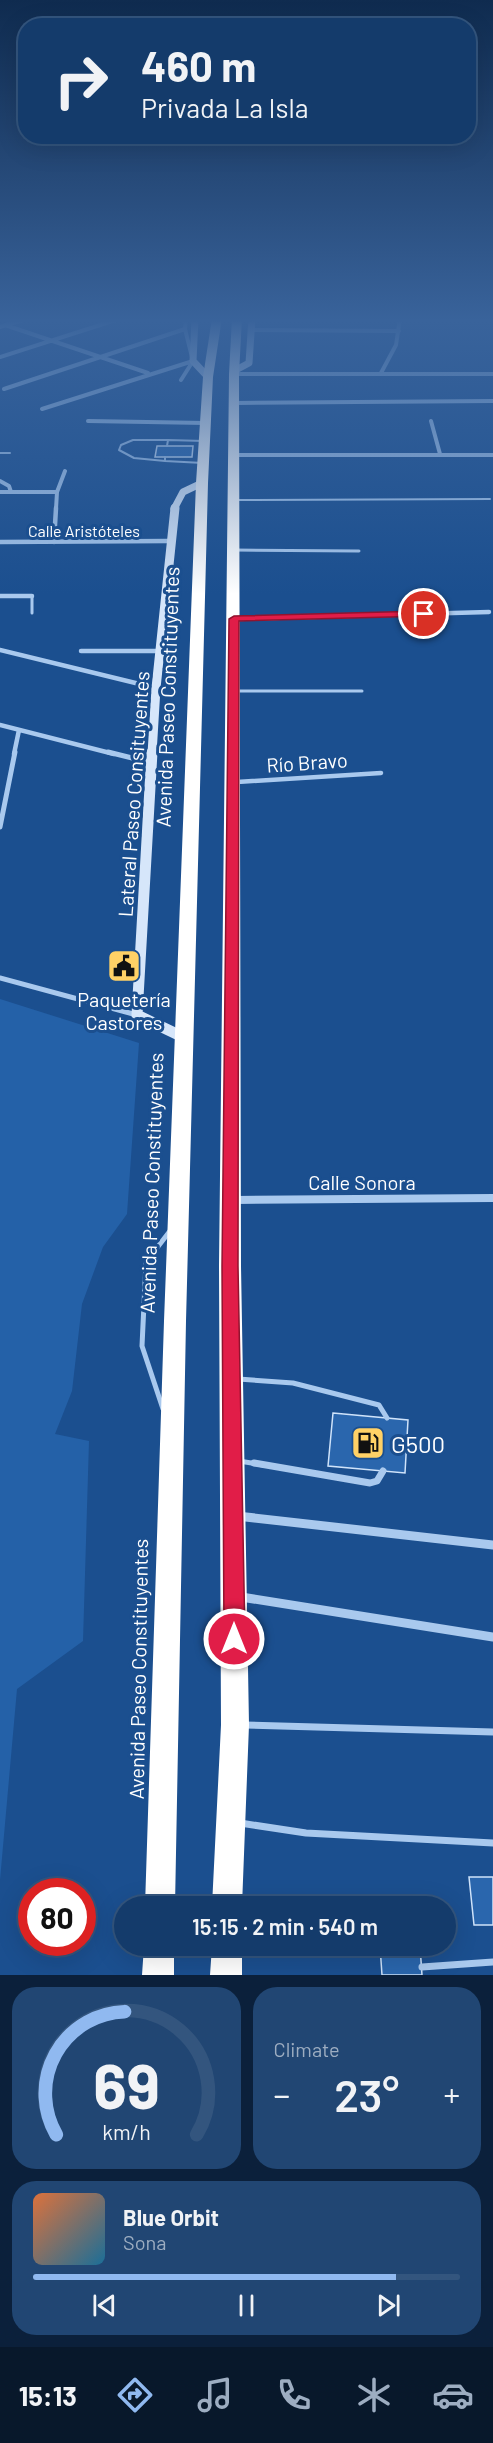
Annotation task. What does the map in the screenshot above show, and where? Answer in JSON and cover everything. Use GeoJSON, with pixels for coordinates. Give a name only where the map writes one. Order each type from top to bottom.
{"type":"FeatureCollection","features":[{"type":"Feature","properties":{"kind":"highway","name":"Avenida Paseo Constituyentes"},"geometry":{"type":"LineString","coordinates":[[160,1896],[172,1437],[202,483],[207,410]]}},
{"type":"Feature","properties":{"kind":"highway"},"geometry":{"type":"LineString","coordinates":[[227,1896],[235,1725],[232,1378],[235,410]]}},
{"type":"Feature","properties":{"kind":"highway"},"geometry":{"type":"LineString","coordinates":[[158,1975],[159,1956]]}},
{"type":"Feature","properties":{"kind":"highway"},"geometry":{"type":"LineString","coordinates":[[226,1975],[227,1956]]}},
{"type":"Feature","properties":{"kind":"street"},"geometry":{"type":"LineString","coordinates":[[88,421],[207,423]]}},
{"type":"Feature","properties":{"kind":"street"},"geometry":{"type":"LineString","coordinates":[[431,421],[440,454]]}},
{"type":"Feature","properties":{"kind":"street"},"geometry":{"type":"LineString","coordinates":[[234,455],[493,455]]}},
{"type":"Feature","properties":{"kind":"street"},"geometry":{"type":"LineString","coordinates":[[54,542],[57,492],[65,471]]}},
{"type":"Feature","properties":{"kind":"street"},"geometry":{"type":"LineString","coordinates":[[0,481],[9,486],[11,492]]}},
{"type":"Feature","properties":{"kind":"street","name":"Lateral Paseo Consituyentes"},"geometry":{"type":"LineString","coordinates":[[137,1015],[156,688],[162,651],[168,542],[173,512],[183,492],[202,483]]}},
{"type":"Feature","properties":{"kind":"street"},"geometry":{"type":"LineString","coordinates":[[0,492],[57,492]]}},
{"type":"Feature","properties":{"kind":"street","name":"Calle Aristóteles"},"geometry":{"type":"LineString","coordinates":[[0,542],[168,542]]}},
{"type":"Feature","properties":{"kind":"street"},"geometry":{"type":"LineString","coordinates":[[0,596],[32,596]]}},
{"type":"Feature","properties":{"kind":"street"},"geometry":{"type":"LineString","coordinates":[[234,619],[489,612]]}},
{"type":"Feature","properties":{"kind":"street"},"geometry":{"type":"LineString","coordinates":[[0,650],[156,688]]}},
{"type":"Feature","properties":{"kind":"street"},"geometry":{"type":"LineString","coordinates":[[81,651],[162,651]]}},
{"type":"Feature","properties":{"kind":"street"},"geometry":{"type":"LineString","coordinates":[[0,725],[152,763]]}},
{"type":"Feature","properties":{"kind":"street"},"geometry":{"type":"LineString","coordinates":[[0,827],[19,730]]}},
{"type":"Feature","properties":{"kind":"street"},"geometry":{"type":"LineString","coordinates":[[0,978],[137,1015],[185,1038]]}},
{"type":"Feature","properties":{"kind":"street","name":"Calle Sonora"},"geometry":{"type":"LineString","coordinates":[[232,1200],[493,1198]]}},
{"type":"Feature","properties":{"kind":"street"},"geometry":{"type":"LineString","coordinates":[[234,1516],[493,1545]]}},
{"type":"Feature","properties":{"kind":"street"},"geometry":{"type":"LineString","coordinates":[[234,1596],[493,1637]]}},
{"type":"Feature","properties":{"kind":"lane"},"geometry":{"type":"LineString","coordinates":[[205,463],[136,459],[123,455],[119,450],[121,445],[133,440],[206,441]]}},
{"type":"Feature","properties":{"kind":"lane"},"geometry":{"type":"LineString","coordinates":[[167,446],[168,440]]}},
{"type":"Feature","properties":{"kind":"lane"},"geometry":{"type":"LineString","coordinates":[[0,453],[10,453]]}},
{"type":"Feature","properties":{"kind":"lane"},"geometry":{"type":"LineString","coordinates":[[234,500],[490,499]]}},
{"type":"Feature","properties":{"kind":"lane"},"geometry":{"type":"LineString","coordinates":[[234,550],[358,551]]}},
{"type":"Feature","properties":{"kind":"lane"},"geometry":{"type":"LineString","coordinates":[[32,596],[32,613]]}},
{"type":"Feature","properties":{"kind":"lane"},"geometry":{"type":"LineString","coordinates":[[234,691],[362,691]]}},
{"type":"Feature","properties":{"kind":"lane","name":"Río Bravo"},"geometry":{"type":"LineString","coordinates":[[234,782],[381,773]]}},
{"type":"Feature","properties":{"kind":"lane"},"geometry":{"type":"LineString","coordinates":[[232,1378],[293,1383],[379,1404],[387,1418]]}},
{"type":"Feature","properties":{"kind":"lane"},"geometry":{"type":"LineString","coordinates":[[233,1460],[370,1484],[377,1481],[383,1471]]}},
{"type":"Feature","properties":{"kind":"lane"},"geometry":{"type":"LineString","coordinates":[[235,1725],[493,1732]]}},
{"type":"Feature","properties":{"kind":"lane"},"geometry":{"type":"LineString","coordinates":[[231,1822],[306,1833],[493,1843]]}},
{"type":"Feature","properties":{"kind":"lane"},"geometry":{"type":"LineString","coordinates":[[422,1967],[493,1962]]}},
{"type":"Feature","properties":{"kind":"shaded area"},"geometry":{"type":"Polygon","coordinates":[[[0,999],[139,1043],[127,1214],[103,1247],[82,1304],[72,1391],[55,1434],[89,1441],[83,1641],[17,1689],[0,1880],[0,999]]]}},
{"type":"Feature","properties":{"kind":"building"},"geometry":{"type":"Polygon","coordinates":[[[157,446],[193,446],[192,457],[155,457],[157,446]]]}},
{"type":"Feature","properties":{"kind":"building","name":"G500"},"geometry":{"type":"Polygon","coordinates":[[[333,1413],[408,1420],[405,1473],[328,1466],[333,1413]]]}},
{"type":"Feature","properties":{"kind":"building"},"geometry":{"type":"Polygon","coordinates":[[[469,1877],[493,1877],[493,1925],[474,1925],[469,1877]]]}},
{"type":"Feature","properties":{"kind":"building"},"geometry":{"type":"Polygon","coordinates":[[[381,1956],[421,1956],[422,1975],[382,1975],[381,1956]]]}},
{"type":"Feature","properties":{"kind":"place","name":"Paquetería Castores"},"geometry":{"type":"Point","coordinates":[124,966]}},
{"type":"Feature","properties":{"kind":"place","name":"G500"},"geometry":{"type":"Point","coordinates":[368,1443]}},
{"type":"Feature","properties":{"kind":"route"},"geometry":{"type":"LineString","coordinates":[[234,1639],[230,1266],[234,619],[424,614]]}}]}
